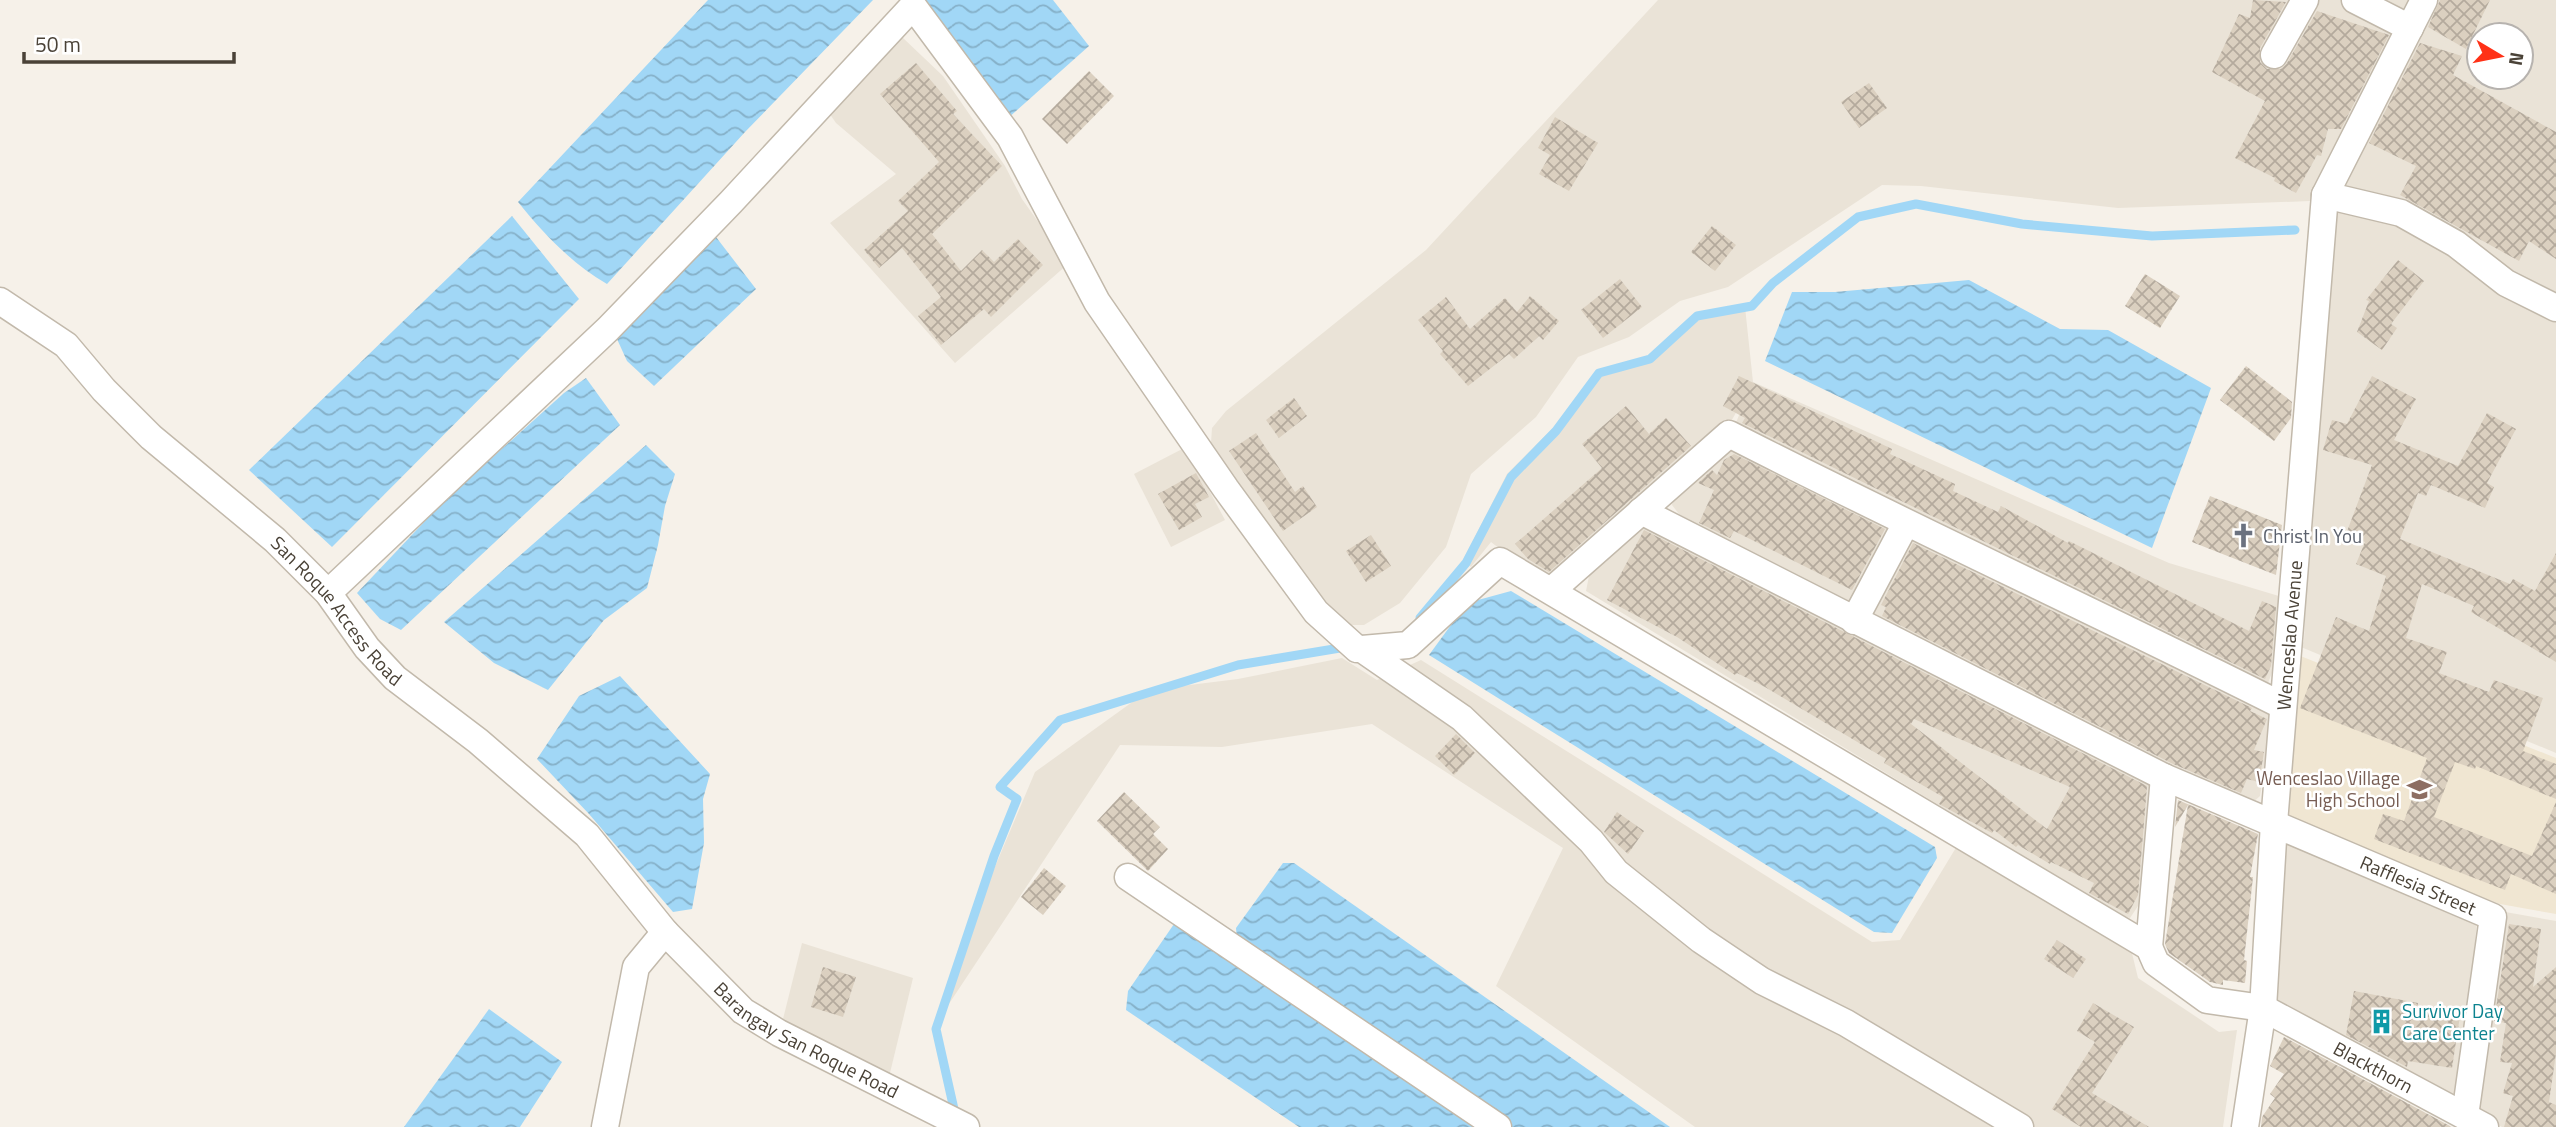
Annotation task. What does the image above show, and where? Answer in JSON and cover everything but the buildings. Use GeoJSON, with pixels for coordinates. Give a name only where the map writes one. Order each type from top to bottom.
{"type":"FeatureCollection","features":[{"type":"Feature","properties":{"kind":"street"},"geometry":{"type":"LineString","coordinates":[[2274,55],[2305,0]]}},
{"type":"Feature","properties":{"kind":"street"},"geometry":{"type":"LineString","coordinates":[[2355,0],[2410,28]]}},
{"type":"Feature","properties":{"kind":"street","name":"Wenceslao Avenue"},"geometry":{"type":"LineString","coordinates":[[2245,1127],[2263,1008],[2274,823],[2325,195],[2424,0]]}},
{"type":"Feature","properties":{"kind":"street"},"geometry":{"type":"LineString","coordinates":[[328,593],[608,329],[731,202],[913,6],[1010,137],[1097,302],[1226,489],[1316,612],[1357,649],[1408,645],[1500,561],[2149,947]]}},
{"type":"Feature","properties":{"kind":"street"},"geometry":{"type":"LineString","coordinates":[[2325,195],[2402,213],[2456,244],[2507,283],[2556,308]]}},
{"type":"Feature","properties":{"kind":"street","name":"San Roque Access Road"},"geometry":{"type":"LineString","coordinates":[[0,301],[66,345],[104,390],[151,437],[275,540],[328,593],[368,648],[395,678],[478,741],[587,835],[665,932]]}},
{"type":"Feature","properties":{"kind":"street"},"geometry":{"type":"LineString","coordinates":[[1552,590],[1729,434],[1905,525],[2095,611],[2283,706]]}},
{"type":"Feature","properties":{"kind":"street"},"geometry":{"type":"LineString","coordinates":[[1641,511],[2164,777],[2274,823]]}},
{"type":"Feature","properties":{"kind":"street"},"geometry":{"type":"LineString","coordinates":[[1854,621],[1905,525]]}},
{"type":"Feature","properties":{"kind":"street"},"geometry":{"type":"LineString","coordinates":[[1362,649],[1462,718],[1591,841],[1616,872],[1701,940],[1762,981],[1846,1023],[2020,1127]]}},
{"type":"Feature","properties":{"kind":"street"},"geometry":{"type":"LineString","coordinates":[[2164,777],[2149,947],[2156,963],[2207,1000],[2263,1008]]}},
{"type":"Feature","properties":{"kind":"street","name":"Rafflesia Street"},"geometry":{"type":"LineString","coordinates":[[2274,823],[2493,917],[2475,1122]]}},
{"type":"Feature","properties":{"kind":"street"},"geometry":{"type":"LineString","coordinates":[[1128,877],[1498,1127]]}},
{"type":"Feature","properties":{"kind":"street"},"geometry":{"type":"LineString","coordinates":[[605,1127],[636,967],[665,932]]}},
{"type":"Feature","properties":{"kind":"street","name":"Barangay San Roque Road"},"geometry":{"type":"LineString","coordinates":[[665,932],[743,1011],[779,1033],[967,1127]]}},
{"type":"Feature","properties":{"kind":"street","name":"Blackthorn"},"geometry":{"type":"LineString","coordinates":[[2263,1008],[2475,1122]]}},
{"type":"Feature","properties":{"kind":"shaded area"},"geometry":{"type":"Polygon","coordinates":[[[1658,0],[2412,0],[2310,201],[2118,208],[1921,186],[1882,185],[1728,287],[1680,301],[1629,337],[1578,357],[1536,417],[1471,474],[1446,547],[1400,603],[1364,625],[1341,625],[1245,502],[1211,443],[1212,428],[1226,411],[1426,250],[1658,0]]]}},
{"type":"Feature","properties":{"kind":"shaded area"},"geometry":{"type":"Polygon","coordinates":[[[2434,0],[2556,0],[2556,753],[2301,647],[2304,641],[2315,405],[2340,179],[2434,0]]]}},
{"type":"Feature","properties":{"kind":"shaded area"},"geometry":{"type":"Polygon","coordinates":[[[902,37],[943,76],[1005,166],[1022,199],[1068,264],[955,363],[830,223],[896,174],[836,123],[825,107],[902,37]]]}},
{"type":"Feature","properties":{"kind":"shaded area"},"geometry":{"type":"Polygon","coordinates":[[[1745,307],[1753,382],[2169,563],[2299,602],[2268,683],[1903,525],[2273,706],[2260,796],[2251,804],[1806,585],[1679,514],[1672,505],[1673,497],[1729,440],[1750,388],[1729,425],[1549,587],[1491,542],[1471,567],[1463,560],[1507,474],[1553,428],[1596,371],[1646,358],[1692,315],[1745,307]]]}},
{"type":"Feature","properties":{"kind":"shaded area"},"geometry":{"type":"Polygon","coordinates":[[[1186,447],[1225,520],[1171,547],[1134,474],[1186,447]]]}},
{"type":"Feature","properties":{"kind":"shaded area"},"geometry":{"type":"Polygon","coordinates":[[[1642,524],[2162,780],[2154,882],[2130,918],[2120,915],[1586,591],[1589,576],[1642,524]]]}},
{"type":"Feature","properties":{"kind":"shaded area","name":"Wenceslao Village High School"},"geometry":{"type":"Polygon","coordinates":[[[2298,655],[2556,758],[2556,914],[2500,904],[2281,820],[2298,655]]]}},
{"type":"Feature","properties":{"kind":"shaded area"},"geometry":{"type":"Polygon","coordinates":[[[1342,658],[1377,680],[1421,660],[1872,942],[1900,940],[1957,846],[2131,949],[2138,978],[2219,1032],[2237,1030],[2223,1127],[1695,1127],[1496,986],[1563,848],[1372,724],[1222,747],[1120,745],[935,1025],[978,907],[1035,772],[1149,690],[1238,679],[1342,658]]]}},
{"type":"Feature","properties":{"kind":"shaded area"},"geometry":{"type":"Polygon","coordinates":[[[2282,841],[2477,921],[2460,1103],[2268,999],[2282,841]]]}},
{"type":"Feature","properties":{"kind":"shaded area"},"geometry":{"type":"Polygon","coordinates":[[[2494,910],[2556,921],[2556,1127],[2502,1127],[2470,1109],[2494,910]]]}},
{"type":"Feature","properties":{"kind":"shaded area"},"geometry":{"type":"Polygon","coordinates":[[[802,943],[913,978],[889,1077],[781,1027],[802,943]]]}},
{"type":"Feature","properties":{"kind":"water"},"geometry":{"type":"Polygon","coordinates":[[[708,0],[873,0],[745,132],[607,284],[559,247],[518,202],[708,0]]]}},
{"type":"Feature","properties":{"kind":"water"},"geometry":{"type":"Polygon","coordinates":[[[925,0],[1053,0],[1089,46],[1007,119],[925,0]]]}},
{"type":"Feature","properties":{"kind":"water"},"geometry":{"type":"Polygon","coordinates":[[[512,216],[579,299],[332,547],[249,470],[512,216]]]}},
{"type":"Feature","properties":{"kind":"water"},"geometry":{"type":"Polygon","coordinates":[[[716,237],[756,289],[654,386],[627,361],[617,339],[716,237]]]}},
{"type":"Feature","properties":{"kind":"water"},"geometry":{"type":"Polygon","coordinates":[[[1969,280],[2060,329],[2108,330],[2211,388],[2152,548],[1765,361],[1792,292],[1835,292],[1969,280]]]}},
{"type":"Feature","properties":{"kind":"water"},"geometry":{"type":"Polygon","coordinates":[[[586,378],[620,425],[401,630],[380,619],[357,593],[444,501],[564,393],[586,378]]]}},
{"type":"Feature","properties":{"kind":"water"},"geometry":{"type":"Polygon","coordinates":[[[646,445],[675,474],[647,588],[604,620],[548,690],[494,663],[444,622],[646,445]]]}},
{"type":"Feature","properties":{"kind":"water"},"geometry":{"type":"Polygon","coordinates":[[[1511,591],[1935,847],[1937,858],[1892,933],[1874,932],[1429,655],[1467,603],[1511,591]]]}},
{"type":"Feature","properties":{"kind":"water"},"geometry":{"type":"Polygon","coordinates":[[[620,676],[710,774],[703,799],[704,843],[692,909],[673,912],[589,814],[537,759],[579,696],[620,676]]]}},
{"type":"Feature","properties":{"kind":"water"},"geometry":{"type":"Polygon","coordinates":[[[1283,863],[1294,863],[1670,1127],[1510,1127],[1237,940],[1236,928],[1283,863]]]}},
{"type":"Feature","properties":{"kind":"water"},"geometry":{"type":"Polygon","coordinates":[[[1174,924],[1489,1127],[1299,1127],[1126,1010],[1128,991],[1174,924]]]}},
{"type":"Feature","properties":{"kind":"water"},"geometry":{"type":"Polygon","coordinates":[[[489,1009],[562,1062],[520,1127],[404,1127],[489,1009]]]}},
{"type":"Feature","properties":{"kind":"waterway"},"geometry":{"type":"LineString","coordinates":[[1420,618],[1466,563],[1511,477],[1556,431],[1599,373],[1650,359],[1697,316],[1752,306],[1773,283],[1858,217],[1916,204],[2022,224],[2152,236],[2295,230]]}},
{"type":"Feature","properties":{"kind":"waterway"},"geometry":{"type":"LineString","coordinates":[[956,1118],[936,1029],[994,856],[1017,799],[1000,787],[1060,720],[1238,665],[1346,647]]}},
{"type":"Feature","properties":{"kind":"place","name":"Christ In You"},"geometry":{"type":"Point","coordinates":[2243,536]}},
{"type":"Feature","properties":{"kind":"place","name":"Wenceslao Village High School"},"geometry":{"type":"Point","coordinates":[2420,789]}},
{"type":"Feature","properties":{"kind":"place","name":"Survivor Day Care Center"},"geometry":{"type":"Point","coordinates":[2382,1022]}}]}
